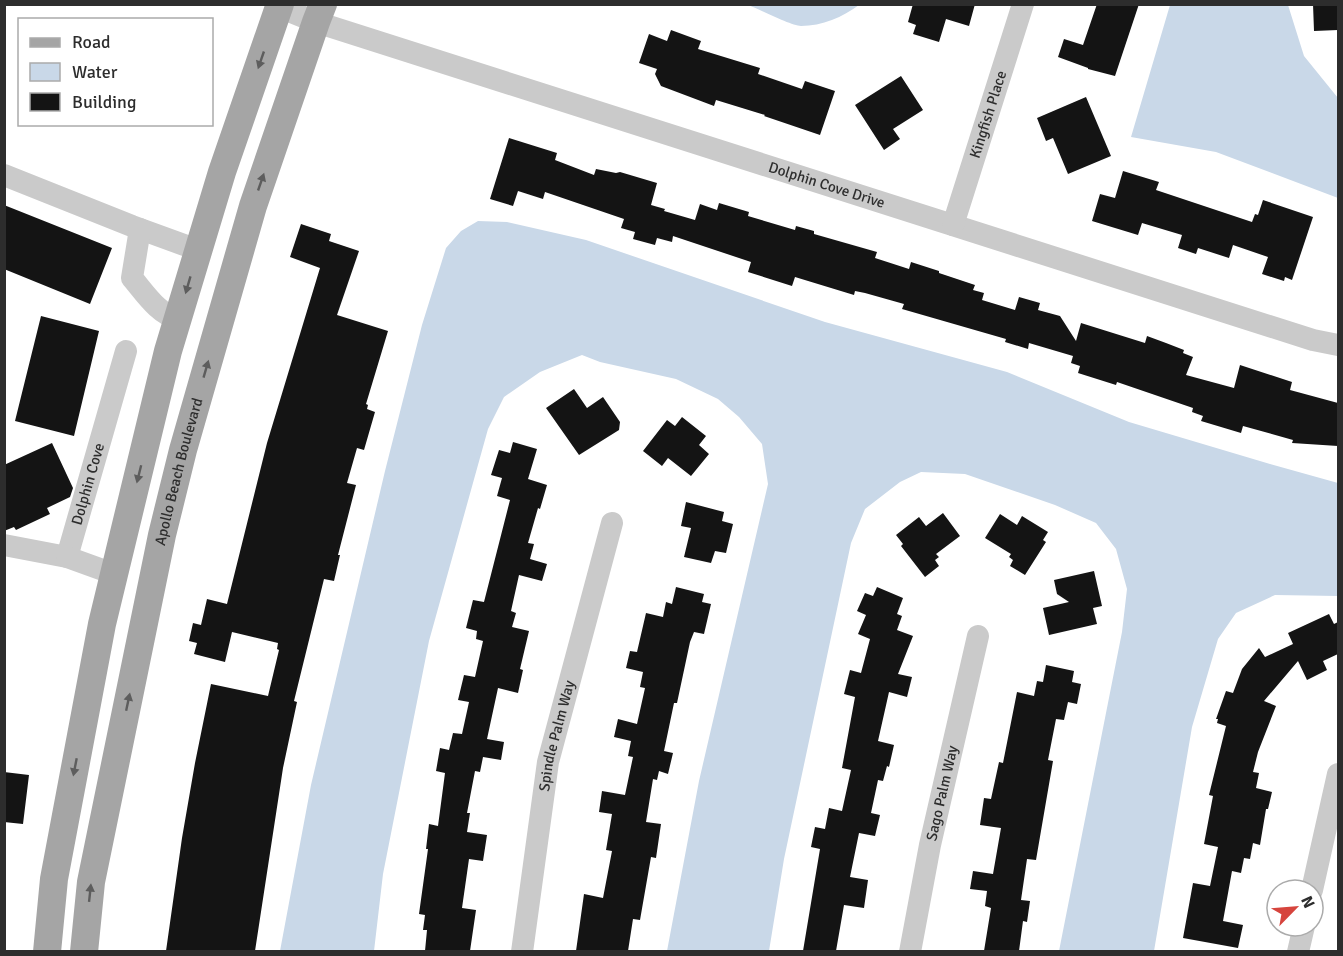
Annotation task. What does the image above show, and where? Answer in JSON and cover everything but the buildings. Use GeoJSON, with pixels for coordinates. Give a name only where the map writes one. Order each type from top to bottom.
{"type":"FeatureCollection","features":[{"type":"Feature","properties":{"kind":"main road"},"geometry":{"type":"LineString","coordinates":[[47,951],[54,879],[102,624],[168,351],[223,169],[279,6]]}},
{"type":"Feature","properties":{"kind":"main road","name":"Apollo Beach Boulevard"},"geometry":{"type":"LineString","coordinates":[[84,951],[91,882],[165,524],[183,450],[253,206],[320,13]]}},
{"type":"Feature","properties":{"kind":"street","name":"Kingfish Place"},"geometry":{"type":"LineString","coordinates":[[953,225],[1023,4]]}},
{"type":"Feature","properties":{"kind":"street","name":"Dolphin Cove Drive"},"geometry":{"type":"LineString","coordinates":[[279,6],[320,13],[953,225],[1313,340],[1338,345]]}},
{"type":"Feature","properties":{"kind":"street"},"geometry":{"type":"LineString","coordinates":[[4,175],[136,228],[198,250]]}},
{"type":"Feature","properties":{"kind":"street"},"geometry":{"type":"LineString","coordinates":[[136,228],[132,278],[149,299],[168,316],[178,319]]}},
{"type":"Feature","properties":{"kind":"street","name":"Dolphin Cove"},"geometry":{"type":"LineString","coordinates":[[67,556],[126,351]]}},
{"type":"Feature","properties":{"kind":"street","name":"Spindle Palm Way"},"geometry":{"type":"LineString","coordinates":[[522,951],[548,762],[612,523]]}},
{"type":"Feature","properties":{"kind":"street"},"geometry":{"type":"LineString","coordinates":[[4,545],[67,556],[114,574]]}},
{"type":"Feature","properties":{"kind":"street","name":"Sago Palm Way"},"geometry":{"type":"LineString","coordinates":[[910,951],[930,845],[978,636]]}},
{"type":"Feature","properties":{"kind":"street"},"geometry":{"type":"LineString","coordinates":[[1315,878],[1338,774]]}},
{"type":"Feature","properties":{"kind":"water"},"geometry":{"type":"Polygon","coordinates":[[[748,5],[859,5],[832,20],[801,26],[748,5]]]}},
{"type":"Feature","properties":{"kind":"water"},"geometry":{"type":"Polygon","coordinates":[[[1170,5],[1288,5],[1304,56],[1338,98],[1338,198],[1216,152],[1131,137],[1170,5]]]}},
{"type":"Feature","properties":{"kind":"water"},"geometry":{"type":"Polygon","coordinates":[[[478,221],[507,222],[586,240],[825,322],[1007,372],[1129,422],[1338,483],[1338,596],[1275,595],[1236,613],[1218,639],[1192,727],[1154,951],[1059,951],[1122,632],[1127,589],[1116,549],[1096,523],[1055,505],[965,474],[921,472],[900,482],[865,509],[851,543],[784,859],[769,951],[667,951],[699,781],[768,484],[762,444],[739,417],[718,399],[676,379],[600,362],[582,355],[540,372],[504,397],[488,429],[429,641],[383,874],[374,951],[280,951],[311,785],[422,325],[446,248],[461,231],[478,221]]]}}]}
